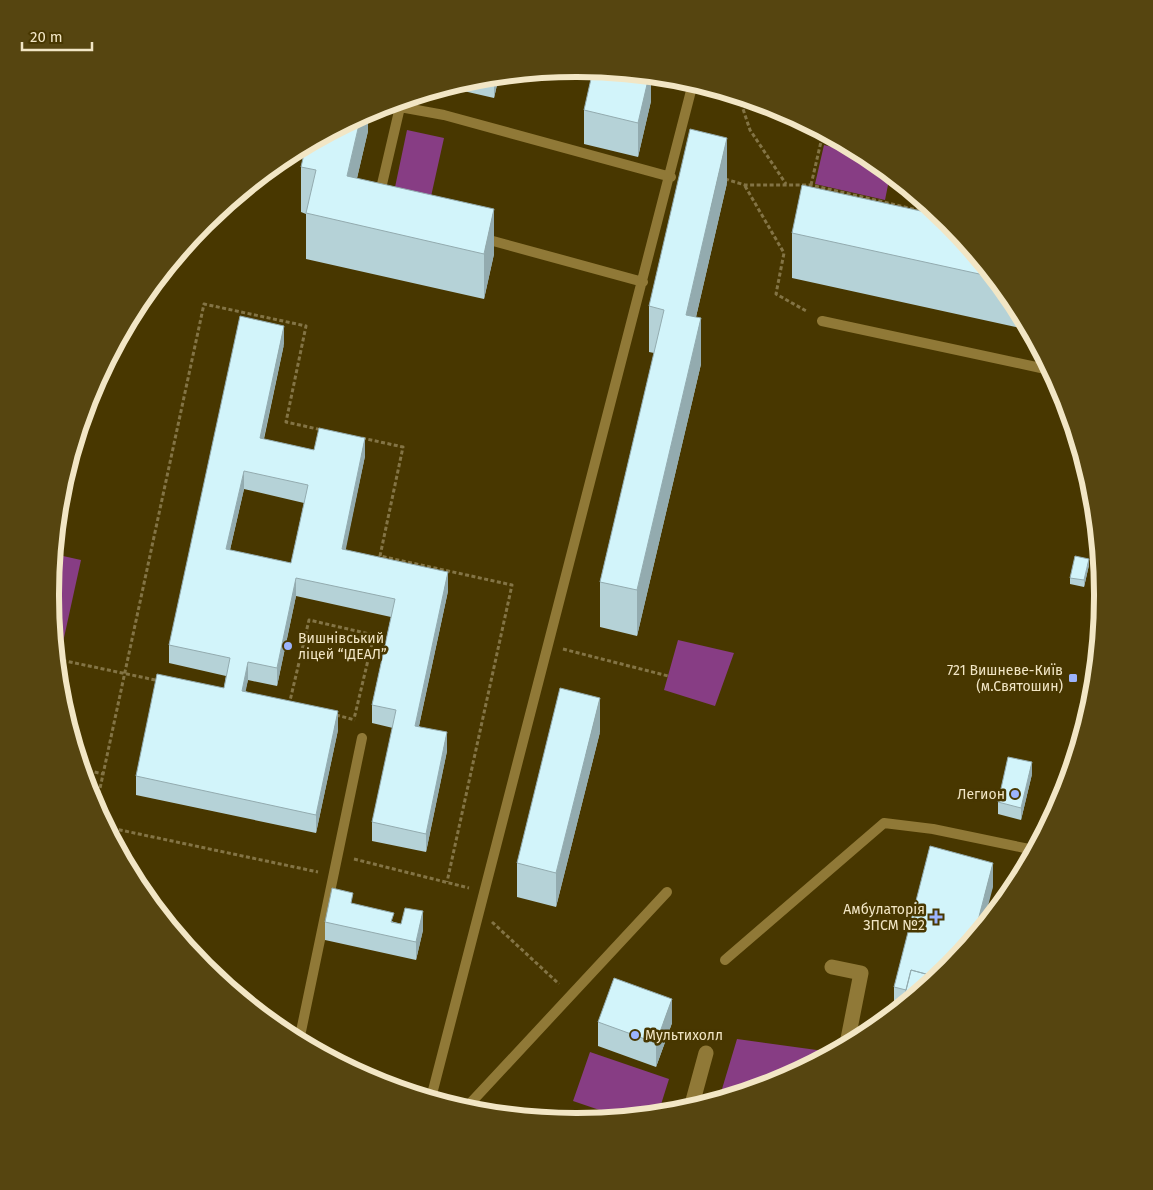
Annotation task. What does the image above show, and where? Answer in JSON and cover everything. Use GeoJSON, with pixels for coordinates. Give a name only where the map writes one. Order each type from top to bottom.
{"type":"FeatureCollection","features":[{"type":"Feature","properties":{"kind":"street"},"geometry":{"type":"LineString","coordinates":[[832,967],[860,973],[849,1034]]}},
{"type":"Feature","properties":{"kind":"street"},"geometry":{"type":"LineString","coordinates":[[693,1099],[706,1053]]}},
{"type":"Feature","properties":{"kind":"lane"},"geometry":{"type":"LineString","coordinates":[[433,1092],[671,177],[691,90]]}},
{"type":"Feature","properties":{"kind":"lane"},"geometry":{"type":"LineString","coordinates":[[403,108],[444,115],[671,177]]}},
{"type":"Feature","properties":{"kind":"lane"},"geometry":{"type":"LineString","coordinates":[[376,208],[400,109]]}},
{"type":"Feature","properties":{"kind":"lane"},"geometry":{"type":"LineString","coordinates":[[476,236],[643,282]]}},
{"type":"Feature","properties":{"kind":"lane"},"geometry":{"type":"LineString","coordinates":[[822,321],[1041,366]]}},
{"type":"Feature","properties":{"kind":"lane"},"geometry":{"type":"LineString","coordinates":[[301,1032],[362,738]]}},
{"type":"Feature","properties":{"kind":"lane"},"geometry":{"type":"LineString","coordinates":[[725,960],[884,823],[933,829],[1028,849]]}},
{"type":"Feature","properties":{"kind":"lane"},"geometry":{"type":"LineString","coordinates":[[471,1102],[667,892]]}},
{"type":"Feature","properties":{"kind":"path"},"geometry":{"type":"LineString","coordinates":[[742,105],[750,130],[786,185]]}},
{"type":"Feature","properties":{"kind":"path"},"geometry":{"type":"LineString","coordinates":[[811,184],[821,140]]}},
{"type":"Feature","properties":{"kind":"path"},"geometry":{"type":"LineString","coordinates":[[718,177],[745,185],[811,184],[922,210]]}},
{"type":"Feature","properties":{"kind":"path"},"geometry":{"type":"LineString","coordinates":[[745,185],[784,253],[776,294],[822,321]]}},
{"type":"Feature","properties":{"kind":"path"},"geometry":{"type":"LineString","coordinates":[[99,795],[204,304],[306,326],[286,422],[331,432]]}},
{"type":"Feature","properties":{"kind":"path"},"geometry":{"type":"LineString","coordinates":[[358,437],[403,447],[380,556],[512,584],[447,882]]}},
{"type":"Feature","properties":{"kind":"path"},"geometry":{"type":"LineString","coordinates":[[289,706],[309,620],[374,635],[354,718],[362,738]]}},
{"type":"Feature","properties":{"kind":"path"},"geometry":{"type":"LineString","coordinates":[[548,645],[668,676]]}},
{"type":"Feature","properties":{"kind":"path"},"geometry":{"type":"LineString","coordinates":[[63,661],[124,675],[162,681]]}},
{"type":"Feature","properties":{"kind":"path"},"geometry":{"type":"LineString","coordinates":[[280,704],[298,708]]}},
{"type":"Feature","properties":{"kind":"path"},"geometry":{"type":"LineString","coordinates":[[326,713],[354,718]]}},
{"type":"Feature","properties":{"kind":"path"},"geometry":{"type":"LineString","coordinates":[[90,771],[104,774]]}},
{"type":"Feature","properties":{"kind":"path"},"geometry":{"type":"LineString","coordinates":[[115,829],[333,876]]}},
{"type":"Feature","properties":{"kind":"path"},"geometry":{"type":"LineString","coordinates":[[338,855],[485,891]]}},
{"type":"Feature","properties":{"kind":"path"},"geometry":{"type":"LineString","coordinates":[[480,910],[571,995]]}},
{"type":"Feature","properties":{"kind":"shaded area"},"geometry":{"type":"Polygon","coordinates":[[[407,130],[444,138],[430,201],[394,192],[407,130]]]}},
{"type":"Feature","properties":{"kind":"shaded area"},"geometry":{"type":"Polygon","coordinates":[[[824,145],[837,148],[889,182],[885,200],[815,184],[824,145]]]}},
{"type":"Feature","properties":{"kind":"shaded area"},"geometry":{"type":"Polygon","coordinates":[[[60,555],[81,560],[62,648],[59,595],[60,555]]]}},
{"type":"Feature","properties":{"kind":"shaded area"},"geometry":{"type":"Polygon","coordinates":[[[678,640],[734,653],[715,706],[664,690],[678,640]]]}},
{"type":"Feature","properties":{"kind":"shaded area"},"geometry":{"type":"Polygon","coordinates":[[[737,1039],[821,1051],[775,1073],[721,1092],[737,1039]]]}},
{"type":"Feature","properties":{"kind":"shaded area"},"geometry":{"type":"Polygon","coordinates":[[[590,1052],[669,1079],[661,1106],[606,1112],[573,1101],[590,1052]]]}},
{"type":"Feature","properties":{"kind":"building"},"geometry":{"type":"Polygon","coordinates":[[[591,77],[647,83],[638,123],[584,110],[591,77]]]}},
{"type":"Feature","properties":{"kind":"building"},"geometry":{"type":"Polygon","coordinates":[[[359,126],[347,176],[494,209],[484,254],[306,213],[316,170],[301,167],[304,156],[359,126]]]}},
{"type":"Feature","properties":{"kind":"building"},"geometry":{"type":"Polygon","coordinates":[[[690,129],[727,138],[686,315],[701,318],[637,590],[600,582],[664,310],[649,306],[690,129]]]}},
{"type":"Feature","properties":{"kind":"building"},"geometry":{"type":"Polygon","coordinates":[[[802,185],[924,212],[943,229],[983,275],[792,233],[802,185]]]}},
{"type":"Feature","properties":{"kind":"building"},"geometry":{"type":"Polygon","coordinates":[[[240,316],[284,326],[260,438],[314,450],[319,428],[365,438],[342,549],[448,572],[415,726],[447,732],[426,834],[372,822],[396,710],[372,705],[395,599],[296,578],[277,668],[248,662],[242,691],[338,711],[316,815],[136,776],[157,674],[224,688],[230,658],[169,645],[240,316]],[[244,471],[226,549],[291,563],[308,485],[244,471]]]}},
{"type":"Feature","properties":{"kind":"building"},"geometry":{"type":"Polygon","coordinates":[[[1075,556],[1089,559],[1084,580],[1070,578],[1075,556]]]}},
{"type":"Feature","properties":{"kind":"building"},"geometry":{"type":"Polygon","coordinates":[[[560,688],[600,698],[556,873],[517,863],[560,688]]]}},
{"type":"Feature","properties":{"kind":"building","name":"Легион"},"geometry":{"type":"Polygon","coordinates":[[[1008,757],[1032,762],[1021,808],[998,802],[1008,757]]]}},
{"type":"Feature","properties":{"kind":"building"},"geometry":{"type":"Polygon","coordinates":[[[930,846],[993,863],[978,921],[943,961],[928,975],[911,970],[906,990],[894,987],[930,846]]]}},
{"type":"Feature","properties":{"kind":"building"},"geometry":{"type":"Polygon","coordinates":[[[332,888],[353,893],[351,903],[394,913],[391,922],[401,924],[405,908],[423,911],[416,942],[325,922],[332,888]]]}},
{"type":"Feature","properties":{"kind":"building"},"geometry":{"type":"Polygon","coordinates":[[[911,970],[928,975],[918,984],[905,995],[911,970]]]}},
{"type":"Feature","properties":{"kind":"building"},"geometry":{"type":"Polygon","coordinates":[[[614,978],[672,999],[656,1043],[598,1022],[614,978]]]}},
{"type":"Feature","properties":{"kind":"place","name":"Вишнівський ліцей “ІДЕАЛ”"},"geometry":{"type":"Point","coordinates":[288,646]}},
{"type":"Feature","properties":{"kind":"place","name":"721 Вишневе-Київ (м.Святошин)"},"geometry":{"type":"Point","coordinates":[1073,678]}},
{"type":"Feature","properties":{"kind":"place","name":"Легион"},"geometry":{"type":"Point","coordinates":[1015,794]}},
{"type":"Feature","properties":{"kind":"place","name":"Амбулаторія ЗПСМ №2"},"geometry":{"type":"Point","coordinates":[936,917]}},
{"type":"Feature","properties":{"kind":"place","name":"Мультихолл"},"geometry":{"type":"Point","coordinates":[635,1035]}}]}
